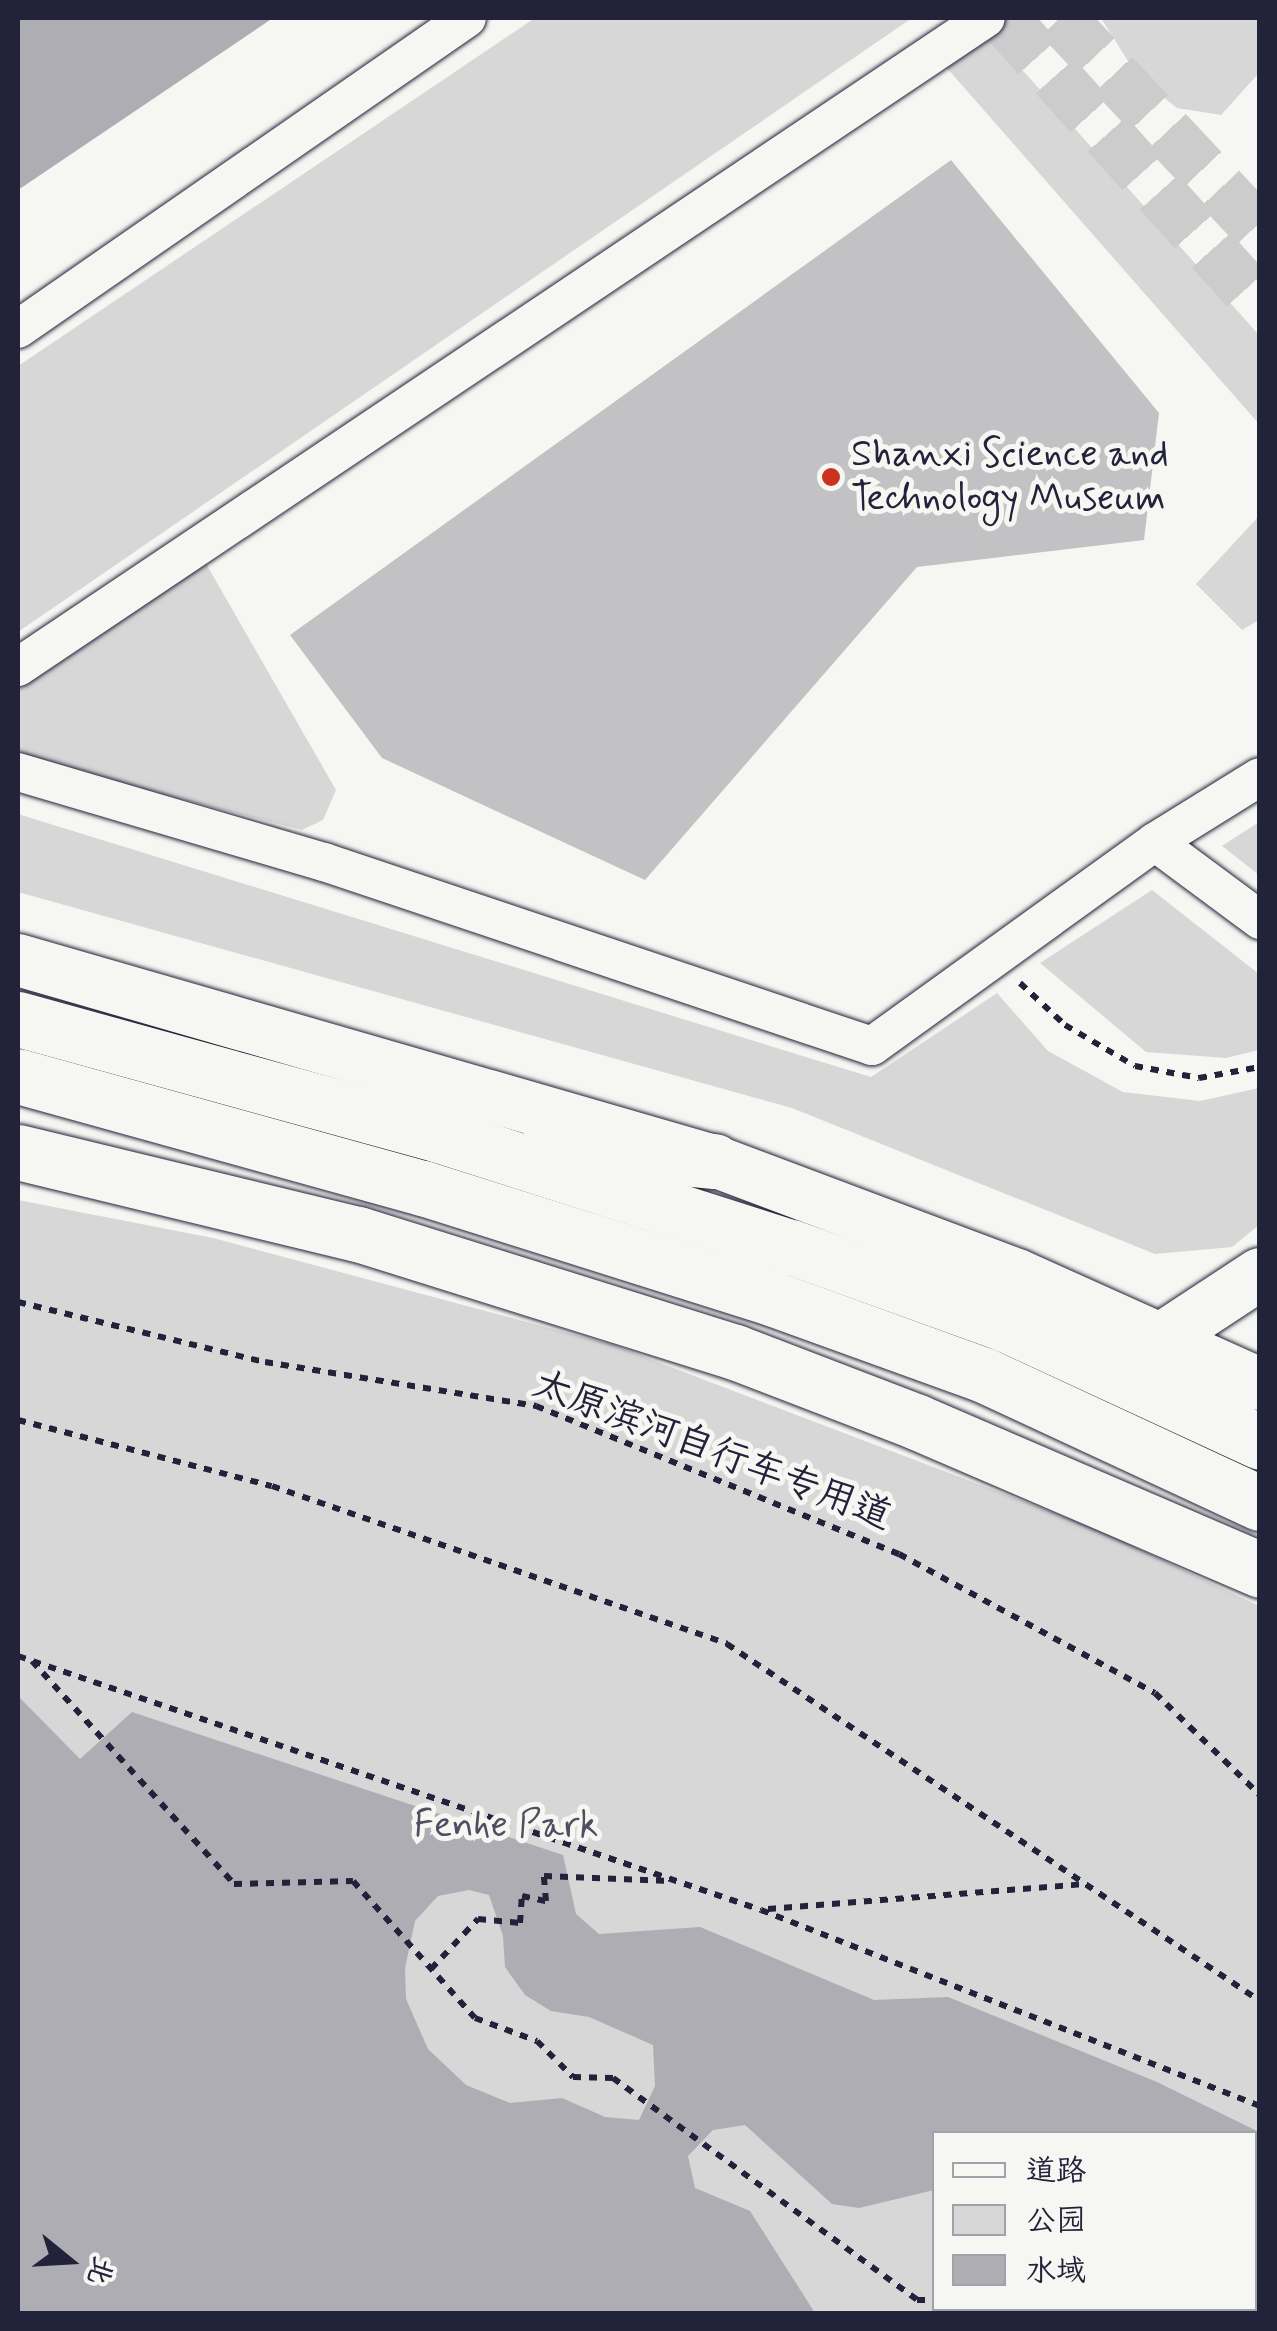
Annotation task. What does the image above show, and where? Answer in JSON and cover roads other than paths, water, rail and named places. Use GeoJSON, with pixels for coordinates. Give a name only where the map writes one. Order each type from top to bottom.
{"type":"FeatureCollection","features":[{"type":"Feature","properties":{"kind":"highway"},"geometry":{"type":"LineString","coordinates":[[18,1020],[439,1135],[791,1247],[1005,1324],[1260,1442]]}},
{"type":"Feature","properties":{"kind":"highway"},"geometry":{"type":"LineString","coordinates":[[18,1076],[423,1188],[774,1299],[984,1376],[1260,1502]]}},
{"type":"Feature","properties":{"kind":"highway"},"geometry":{"type":"LineString","coordinates":[[439,1135],[714,1161]]}},
{"type":"Feature","properties":{"kind":"highway"},"geometry":{"type":"LineString","coordinates":[[18,1152],[358,1234],[735,1352],[917,1422],[1260,1570]]}},
{"type":"Feature","properties":{"kind":"street"},"geometry":{"type":"LineString","coordinates":[[18,329],[467,18]]}},
{"type":"Feature","properties":{"kind":"street"},"geometry":{"type":"LineString","coordinates":[[18,667],[986,18]]}},
{"type":"Feature","properties":{"kind":"street"},"geometry":{"type":"LineString","coordinates":[[18,772],[324,862],[872,1046],[1155,842],[1260,777]]}},
{"type":"Feature","properties":{"kind":"street"},"geometry":{"type":"LineString","coordinates":[[1155,842],[1260,920]]}},
{"type":"Feature","properties":{"kind":"street"},"geometry":{"type":"LineString","coordinates":[[18,960],[714,1161],[1017,1276],[1158,1342],[1260,1384]]}},
{"type":"Feature","properties":{"kind":"street"},"geometry":{"type":"LineString","coordinates":[[1158,1342],[1260,1274]]}},
{"type":"Feature","properties":{"kind":"water"},"geometry":{"type":"Polygon","coordinates":[[[18,18],[273,18],[18,190],[18,18]]]}},
{"type":"Feature","properties":{"kind":"water"},"geometry":{"type":"Polygon","coordinates":[[[18,1696],[80,1759],[132,1712],[563,1855],[576,1914],[599,1934],[700,1927],[874,2000],[948,1997],[1157,2082],[1257,2131],[932,2131],[932,2190],[859,2208],[832,2204],[745,2125],[713,2130],[688,2156],[695,2188],[750,2211],[815,2313],[18,2313],[18,1696]],[[469,1890],[438,1896],[415,1921],[405,1968],[406,1999],[428,2049],[466,2085],[510,2103],[562,2098],[605,2117],[639,2120],[655,2086],[653,2045],[589,2017],[551,2011],[525,1995],[505,1967],[503,1936],[489,1895],[469,1890]]]}},
{"type":"Feature","properties":{"kind":"water"},"geometry":{"type":"Polygon","coordinates":[[[1257,2131],[1259,2132],[1257,2254],[1257,2131]]]}},
{"type":"Feature","properties":{"kind":"tunnel"},"geometry":{"type":"LineString","coordinates":[[1003,18],[1260,304]]}},
{"type":"Feature","properties":{"kind":"tunnel"},"geometry":{"type":"LineString","coordinates":[[1060,18],[1260,231]]}},
{"type":"Feature","properties":{"kind":"place","name":"Shanxi Science and Technology Museum"},"geometry":{"type":"Point","coordinates":[831,477]}},
{"type":"Feature","properties":{"kind":"park label","name":"Fenhe Park"},"geometry":{"type":"Point","coordinates":[506,1826]}}]}
